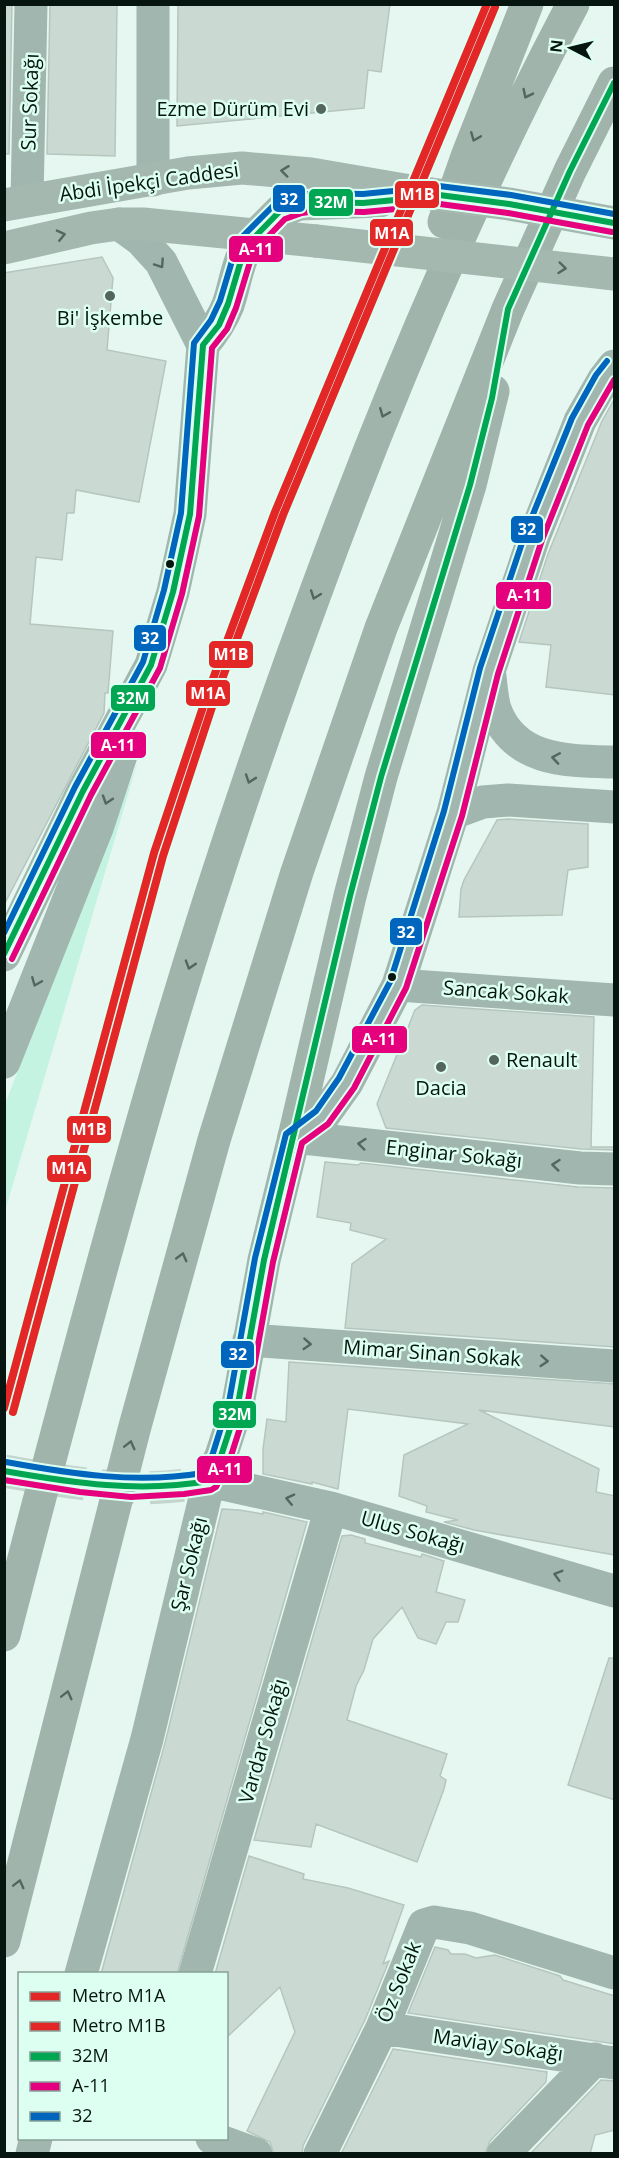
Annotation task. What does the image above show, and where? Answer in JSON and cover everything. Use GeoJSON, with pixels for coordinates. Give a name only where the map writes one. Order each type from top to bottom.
{"type":"FeatureCollection","features":[{"type":"Feature","properties":{"kind":"highway"},"geometry":{"type":"LineString","coordinates":[[405,359],[421,288],[468,154],[527,4]]}},
{"type":"Feature","properties":{"kind":"highway"},"geometry":{"type":"LineString","coordinates":[[4,1635],[62,1413],[165,1045],[223,856],[278,697],[328,558],[405,359],[485,179],[573,4]]}},
{"type":"Feature","properties":{"kind":"highway"},"geometry":{"type":"LineString","coordinates":[[4,1941],[134,1430],[214,1140],[297,872],[381,628],[508,309],[570,171],[615,83]]}},
{"type":"Feature","properties":{"kind":"highway"},"geometry":{"type":"LineString","coordinates":[[294,1137],[350,896],[381,777],[473,474],[492,398],[508,309]]}},
{"type":"Feature","properties":{"kind":"main road","name":"Abdi İpekçi Caddesi"},"geometry":{"type":"LineString","coordinates":[[16,203],[189,173],[242,168],[281,170],[341,191],[416,192],[509,204],[615,223]]}},
{"type":"Feature","properties":{"kind":"main road"},"geometry":{"type":"LineString","coordinates":[[256,235],[280,211],[341,191]]}},
{"type":"Feature","properties":{"kind":"main road","name":"Abdi İpekçi Caddesi"},"geometry":{"type":"LineString","coordinates":[[4,248],[118,224],[143,224],[615,274]]}},
{"type":"Feature","properties":{"kind":"street","name":"Sur Sokağı"},"geometry":{"type":"LineString","coordinates":[[16,203],[31,4]]}},
{"type":"Feature","properties":{"kind":"street"},"geometry":{"type":"LineString","coordinates":[[153,4],[153,180]]}},
{"type":"Feature","properties":{"kind":"street"},"geometry":{"type":"LineString","coordinates":[[4,1062],[97,828],[151,665],[172,592],[190,514],[203,345],[161,262],[141,240],[118,224]]}},
{"type":"Feature","properties":{"kind":"street"},"geometry":{"type":"LineString","coordinates":[[203,345],[219,325],[228,304],[245,247],[256,235]]}},
{"type":"Feature","properties":{"kind":"street"},"geometry":{"type":"LineString","coordinates":[[294,1137],[322,1118],[347,1083],[398,985],[453,813],[489,671],[534,537],[580,421],[604,379],[615,366]]}},
{"type":"Feature","properties":{"kind":"street"},"geometry":{"type":"LineString","coordinates":[[4,955],[83,790],[151,665]]}},
{"type":"Feature","properties":{"kind":"street"},"geometry":{"type":"LineString","coordinates":[[489,671],[495,708],[505,727],[522,746],[554,758],[615,762]]}},
{"type":"Feature","properties":{"kind":"street"},"geometry":{"type":"LineString","coordinates":[[453,813],[483,802],[508,800],[615,807]]}},
{"type":"Feature","properties":{"kind":"street","name":"Sancak Sokak"},"geometry":{"type":"LineString","coordinates":[[398,985],[615,1000]]}},
{"type":"Feature","properties":{"kind":"street","name":"Enginar Sokağı"},"geometry":{"type":"LineString","coordinates":[[294,1137],[580,1168],[615,1169]]}},
{"type":"Feature","properties":{"kind":"street","name":"Şar Sokağı"},"geometry":{"type":"LineString","coordinates":[[82,1972],[147,1739],[209,1481],[232,1429],[264,1260],[294,1137]]}},
{"type":"Feature","properties":{"kind":"street","name":"Mimar Sinan Sokak"},"geometry":{"type":"LineString","coordinates":[[249,1340],[615,1366]]}},
{"type":"Feature","properties":{"kind":"street","name":"Ulus Sokağı"},"geometry":{"type":"LineString","coordinates":[[209,1481],[331,1508],[615,1591]]}},
{"type":"Feature","properties":{"kind":"street","name":"Vardar Sokağı"},"geometry":{"type":"LineString","coordinates":[[196,1972],[331,1508]]}},
{"type":"Feature","properties":{"kind":"street","name":"Öz Sokak"},"geometry":{"type":"LineString","coordinates":[[320,2154],[381,2028],[424,1925],[434,1922],[470,1928],[615,1973]]}},
{"type":"Feature","properties":{"kind":"street","name":"Maviay Sokağı"},"geometry":{"type":"LineString","coordinates":[[381,2028],[605,2061]]}},
{"type":"Feature","properties":{"kind":"street"},"geometry":{"type":"LineString","coordinates":[[503,2154],[605,2061]]}},
{"type":"Feature","properties":{"kind":"street"},"geometry":{"type":"LineString","coordinates":[[215,2140],[256,2154]]}},
{"type":"Feature","properties":{"kind":"green space"},"geometry":{"type":"Polygon","coordinates":[[[137,764],[5,1211],[5,1104],[137,764]]]}},
{"type":"Feature","properties":{"kind":"building"},"geometry":{"type":"Polygon","coordinates":[[[4,4],[12,4],[9,154],[4,154],[4,4]]]}},
{"type":"Feature","properties":{"kind":"building"},"geometry":{"type":"Polygon","coordinates":[[[50,4],[117,4],[115,156],[47,154],[50,4]]]}},
{"type":"Feature","properties":{"kind":"building"},"geometry":{"type":"Polygon","coordinates":[[[178,4],[390,4],[381,72],[368,70],[364,108],[177,126],[178,4]]]}},
{"type":"Feature","properties":{"kind":"building"},"geometry":{"type":"Polygon","coordinates":[[[102,257],[113,278],[107,350],[166,361],[139,502],[76,490],[74,513],[67,513],[62,560],[36,557],[30,624],[113,631],[108,693],[105,693],[104,713],[4,905],[4,273],[102,257]]]}},
{"type":"Feature","properties":{"kind":"building"},"geometry":{"type":"Polygon","coordinates":[[[615,398],[615,695],[546,687],[551,645],[519,642],[548,554],[602,421],[615,398]]]}},
{"type":"Feature","properties":{"kind":"building"},"geometry":{"type":"Polygon","coordinates":[[[497,820],[588,824],[588,867],[568,870],[562,915],[459,917],[464,880],[497,820]]]}},
{"type":"Feature","properties":{"kind":"building","name":"Renault"},"geometry":{"type":"Polygon","coordinates":[[[422,1005],[594,1017],[591,1147],[615,1147],[615,1150],[581,1149],[386,1128],[377,1104],[415,1010],[422,1005]]]}},
{"type":"Feature","properties":{"kind":"building"},"geometry":{"type":"Polygon","coordinates":[[[325,1162],[358,1165],[361,1163],[578,1187],[615,1188],[615,1347],[345,1328],[352,1264],[386,1239],[350,1230],[351,1223],[317,1217],[325,1162]]]}},
{"type":"Feature","properties":{"kind":"building"},"geometry":{"type":"Polygon","coordinates":[[[289,1362],[615,1384],[615,1427],[479,1410],[599,1469],[596,1492],[615,1496],[615,1555],[474,1530],[444,1522],[458,1520],[426,1512],[427,1506],[399,1496],[404,1455],[468,1424],[348,1409],[338,1489],[263,1474],[263,1449],[267,1419],[286,1422],[289,1362]]]}},
{"type":"Feature","properties":{"kind":"building"},"geometry":{"type":"Polygon","coordinates":[[[222,1509],[263,1514],[263,1512],[307,1522],[178,1972],[102,1972],[165,1743],[222,1509]]]}},
{"type":"Feature","properties":{"kind":"building"},"geometry":{"type":"Polygon","coordinates":[[[351,1535],[365,1539],[365,1543],[421,1557],[422,1554],[444,1561],[436,1592],[465,1600],[458,1622],[446,1622],[436,1644],[418,1638],[402,1607],[373,1639],[364,1670],[356,1686],[347,1720],[447,1754],[440,1776],[446,1780],[444,1789],[417,1862],[316,1824],[311,1847],[254,1840],[342,1536],[351,1535]]]}},
{"type":"Feature","properties":{"kind":"building"},"geometry":{"type":"Polygon","coordinates":[[[609,1658],[615,1658],[615,1800],[568,1785],[609,1658]]]}},
{"type":"Feature","properties":{"kind":"building"},"geometry":{"type":"Polygon","coordinates":[[[249,1856],[304,1874],[303,1879],[348,1888],[404,1905],[383,1964],[389,1961],[365,2020],[303,2146],[302,2154],[274,2154],[270,2142],[247,2131],[295,2032],[280,1987],[228,2036],[228,1972],[216,1972],[249,1856]]]}},
{"type":"Feature","properties":{"kind":"building"},"geometry":{"type":"Polygon","coordinates":[[[435,1947],[448,1950],[451,1954],[465,1954],[476,1958],[495,1955],[615,1996],[615,2044],[408,2013],[435,1947]]]}},
{"type":"Feature","properties":{"kind":"building"},"geometry":{"type":"Polygon","coordinates":[[[393,2049],[547,2072],[546,2082],[490,2141],[485,2154],[341,2154],[393,2049]]]}},
{"type":"Feature","properties":{"kind":"building"},"geometry":{"type":"Polygon","coordinates":[[[601,2080],[615,2081],[615,2130],[595,2135],[590,2154],[530,2154],[601,2080]]]}},
{"type":"Feature","properties":{"kind":"tunnel"},"geometry":{"type":"LineString","coordinates":[[4,1471],[132,1488],[209,1481]]}},
{"type":"Feature","properties":{"kind":"metro line","name":"M1A"},"geometry":{"type":"LineString","coordinates":[[4,1408],[154,853],[207,695],[275,512],[487,4]]}},
{"type":"Feature","properties":{"kind":"metro line","name":"M1B"},"geometry":{"type":"LineString","coordinates":[[13,1412],[163,856],[215,698],[283,515],[495,7]]}},
{"type":"Feature","properties":{"kind":"transit line","name":"32M"},"geometry":{"type":"LineString","coordinates":[[4,1471],[106,1485],[183,1485],[209,1481],[221,1456],[238,1404],[264,1260],[350,896],[381,777],[470,485],[492,398],[508,309],[570,171],[614,83]]}},
{"type":"Feature","properties":{"kind":"transit line","name":"32"},"geometry":{"type":"LineString","coordinates":[[4,933],[75,787],[143,662],[164,590],[181,513],[194,343],[211,320],[220,301],[238,241],[275,204],[297,196],[314,193],[363,194],[393,191],[415,183],[511,195],[614,214]]}},
{"type":"Feature","properties":{"kind":"transit line","name":"32M"},"geometry":{"type":"LineString","coordinates":[[4,954],[83,791],[151,665],[173,592],[190,514],[203,345],[219,325],[228,304],[245,247],[280,211],[300,204],[395,200],[416,192],[509,204],[614,223]]}},
{"type":"Feature","properties":{"kind":"transit line","name":"A-11"},"geometry":{"type":"LineString","coordinates":[[12,959],[91,795],[160,668],[182,594],[199,516],[212,348],[227,329],[236,308],[253,252],[285,219],[302,213],[396,209],[417,201],[508,213],[612,232]]}},
{"type":"Feature","properties":{"kind":"transit line","name":"32"},"geometry":{"type":"LineString","coordinates":[[6,1462],[80,1474],[129,1478],[203,1473],[213,1453],[229,1402],[255,1258],[286,1134],[316,1111],[339,1078],[390,982],[444,811],[480,668],[525,534],[572,418],[596,375],[607,361]]}},
{"type":"Feature","properties":{"kind":"transit line","name":"A-11"},"geometry":{"type":"LineString","coordinates":[[4,1480],[80,1492],[131,1497],[184,1494],[211,1490],[216,1487],[230,1459],[247,1406],[273,1262],[302,1143],[328,1124],[354,1088],[406,988],[462,816],[498,674],[542,540],[588,425],[614,380]]}},
{"type":"Feature","properties":{"kind":"place","name":"Ezme Dürüm Evi"},"geometry":{"type":"Point","coordinates":[321,109]}},
{"type":"Feature","properties":{"kind":"place","name":"Bi' İşkembe"},"geometry":{"type":"Point","coordinates":[110,296]}},
{"type":"Feature","properties":{"kind":"place","name":"Renault"},"geometry":{"type":"Point","coordinates":[494,1060]}},
{"type":"Feature","properties":{"kind":"place","name":"Dacia"},"geometry":{"type":"Point","coordinates":[441,1067]}}]}
